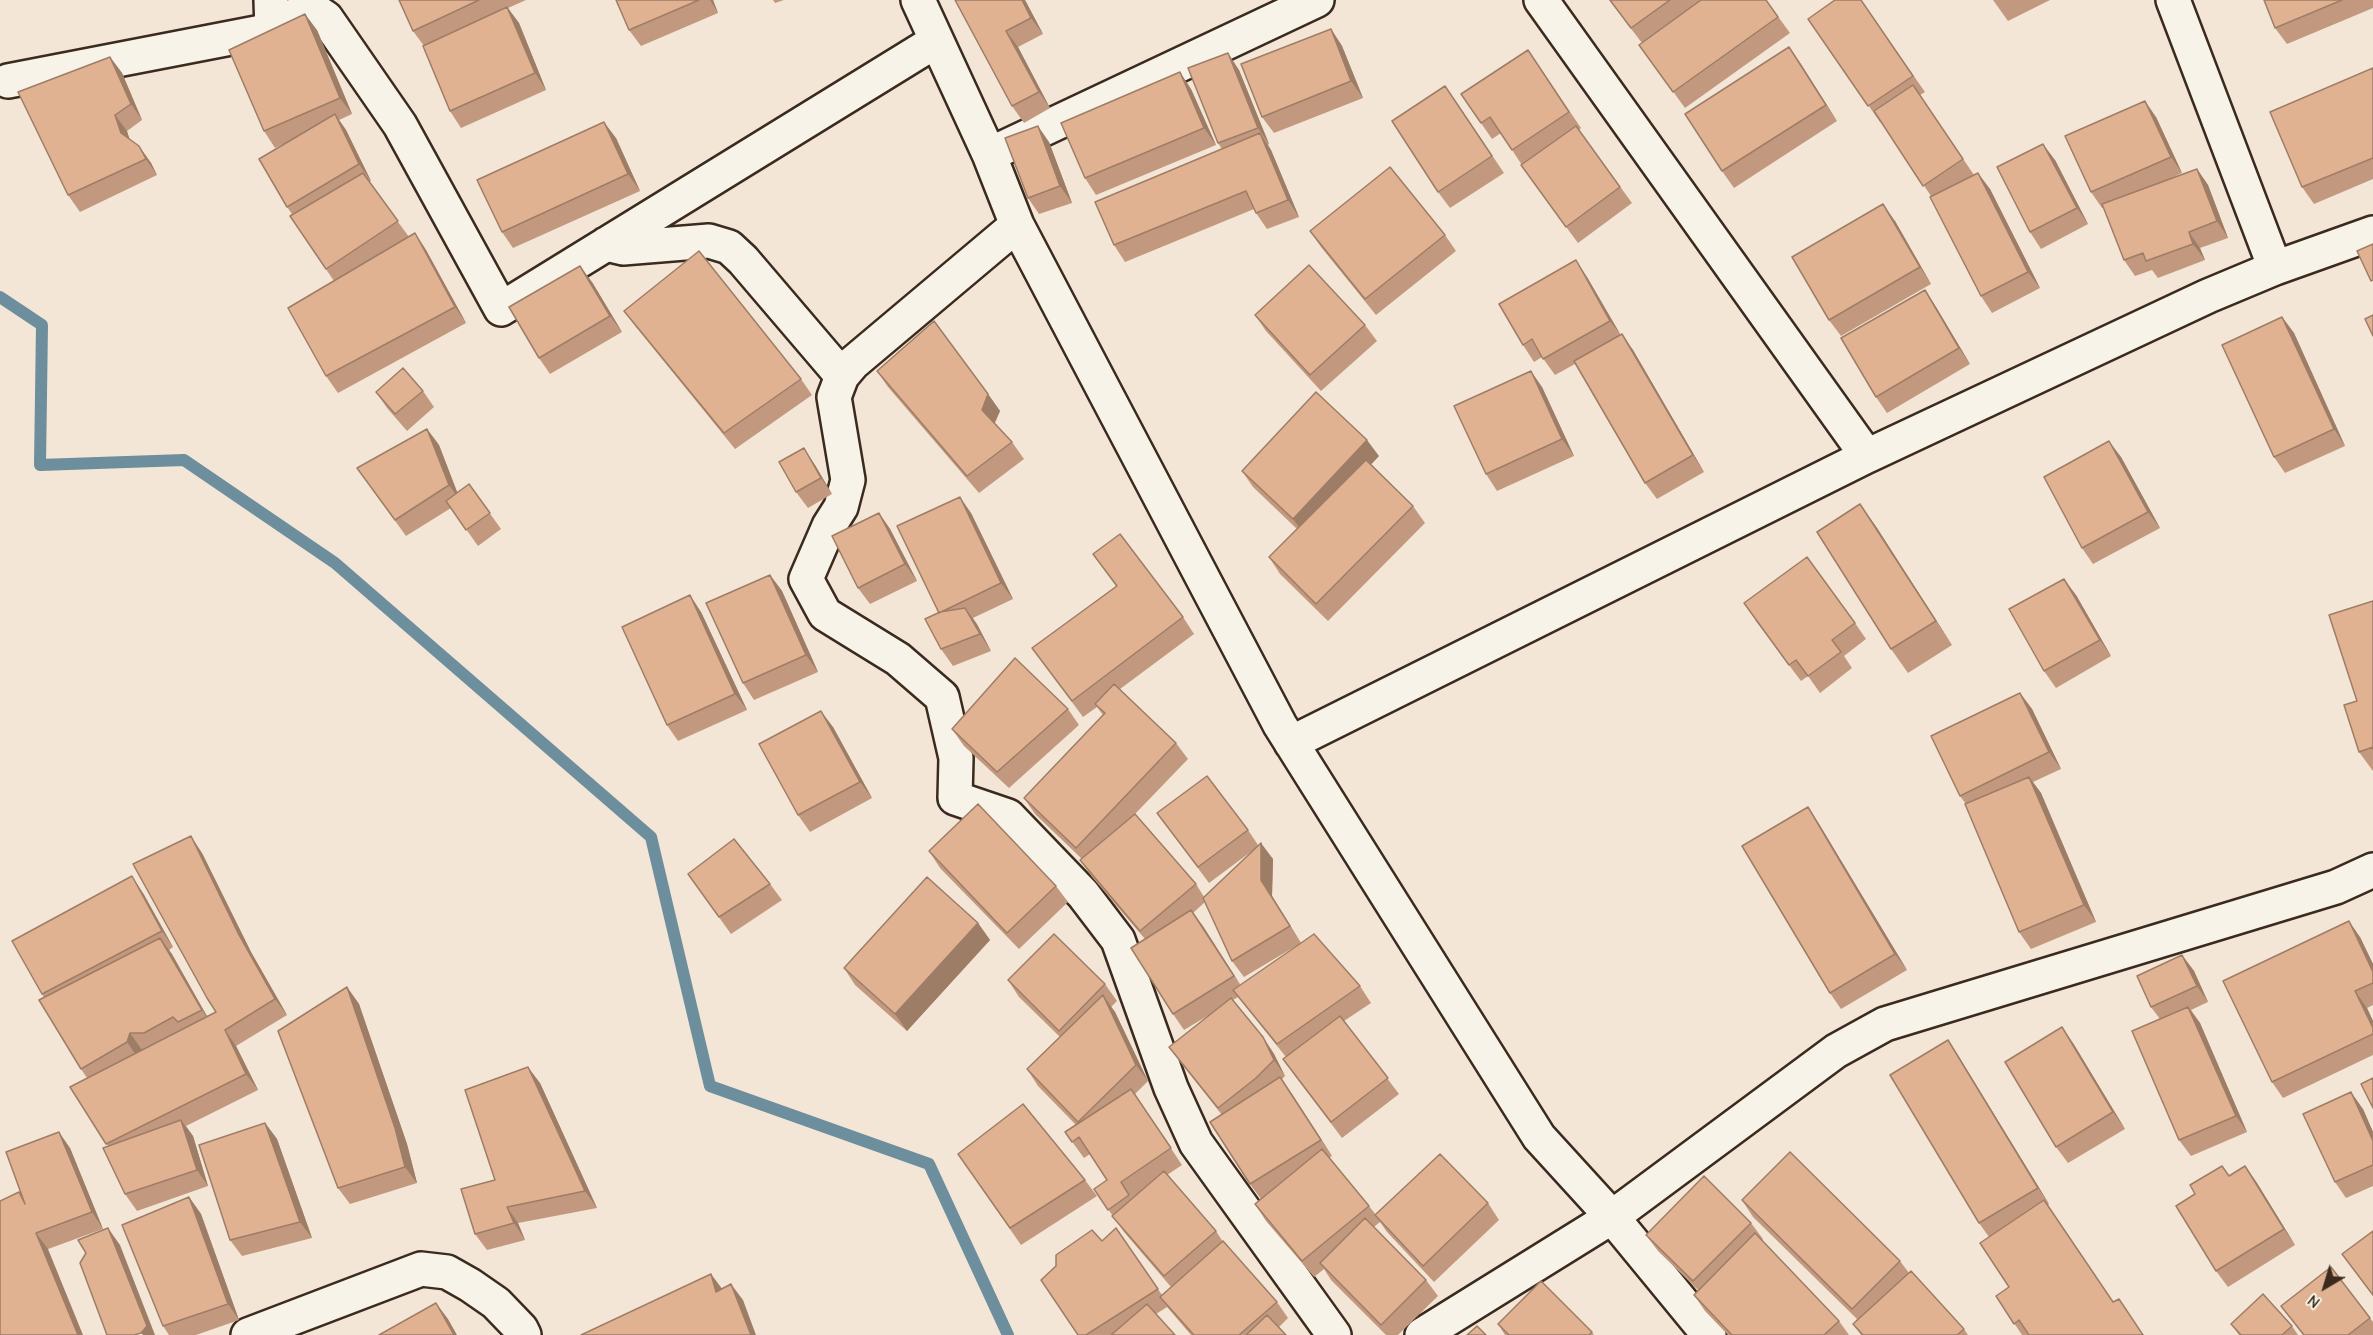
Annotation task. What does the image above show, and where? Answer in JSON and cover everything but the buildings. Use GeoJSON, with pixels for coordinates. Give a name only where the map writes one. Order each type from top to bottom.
{"type":"FeatureCollection","features":[{"type":"Feature","properties":{"kind":"street"},"geometry":{"type":"LineString","coordinates":[[918,0],[989,154],[1017,225],[1291,743],[1539,1137],[1612,1217],[1708,1335]]}},
{"type":"Feature","properties":{"kind":"street"},"geometry":{"type":"LineString","coordinates":[[989,154],[1317,0]]}},
{"type":"Feature","properties":{"kind":"street"},"geometry":{"type":"LineString","coordinates":[[1541,0],[1867,456]]}},
{"type":"Feature","properties":{"kind":"street"},"geometry":{"type":"LineString","coordinates":[[2173,0],[2275,268]]}},
{"type":"Feature","properties":{"kind":"street"},"geometry":{"type":"LineString","coordinates":[[8,81],[307,8],[326,18],[400,126],[501,309],[936,40]]}},
{"type":"Feature","properties":{"kind":"street"},"geometry":{"type":"LineString","coordinates":[[1017,225],[853,363],[842,376],[834,397],[848,480],[841,507],[829,526],[806,579],[825,614],[898,659],[942,697],[957,758],[955,798],[1008,816],[1083,894],[1118,940],[1171,1088],[1196,1143],[1334,1335]]}},
{"type":"Feature","properties":{"kind":"street"},"geometry":{"type":"LineString","coordinates":[[1291,743],[1867,456],[2208,296],[2275,268],[2373,233]]}},
{"type":"Feature","properties":{"kind":"street"},"geometry":{"type":"LineString","coordinates":[[606,244],[623,248],[710,241],[729,247],[744,260],[842,376]]}},
{"type":"Feature","properties":{"kind":"street"},"geometry":{"type":"LineString","coordinates":[[1422,1335],[1612,1217],[1836,1051],[1886,1024],[2336,887],[2373,870]]}},
{"type":"Feature","properties":{"kind":"street"},"geometry":{"type":"LineString","coordinates":[[248,1335],[422,1269],[447,1272],[470,1285],[496,1303],[524,1335]]}},
{"type":"Feature","properties":{"kind":"waterway"},"geometry":{"type":"LineString","coordinates":[[0,297],[42,325],[40,465],[184,460],[335,563],[651,837],[710,1086],[929,1164],[1008,1335]]}}]}
